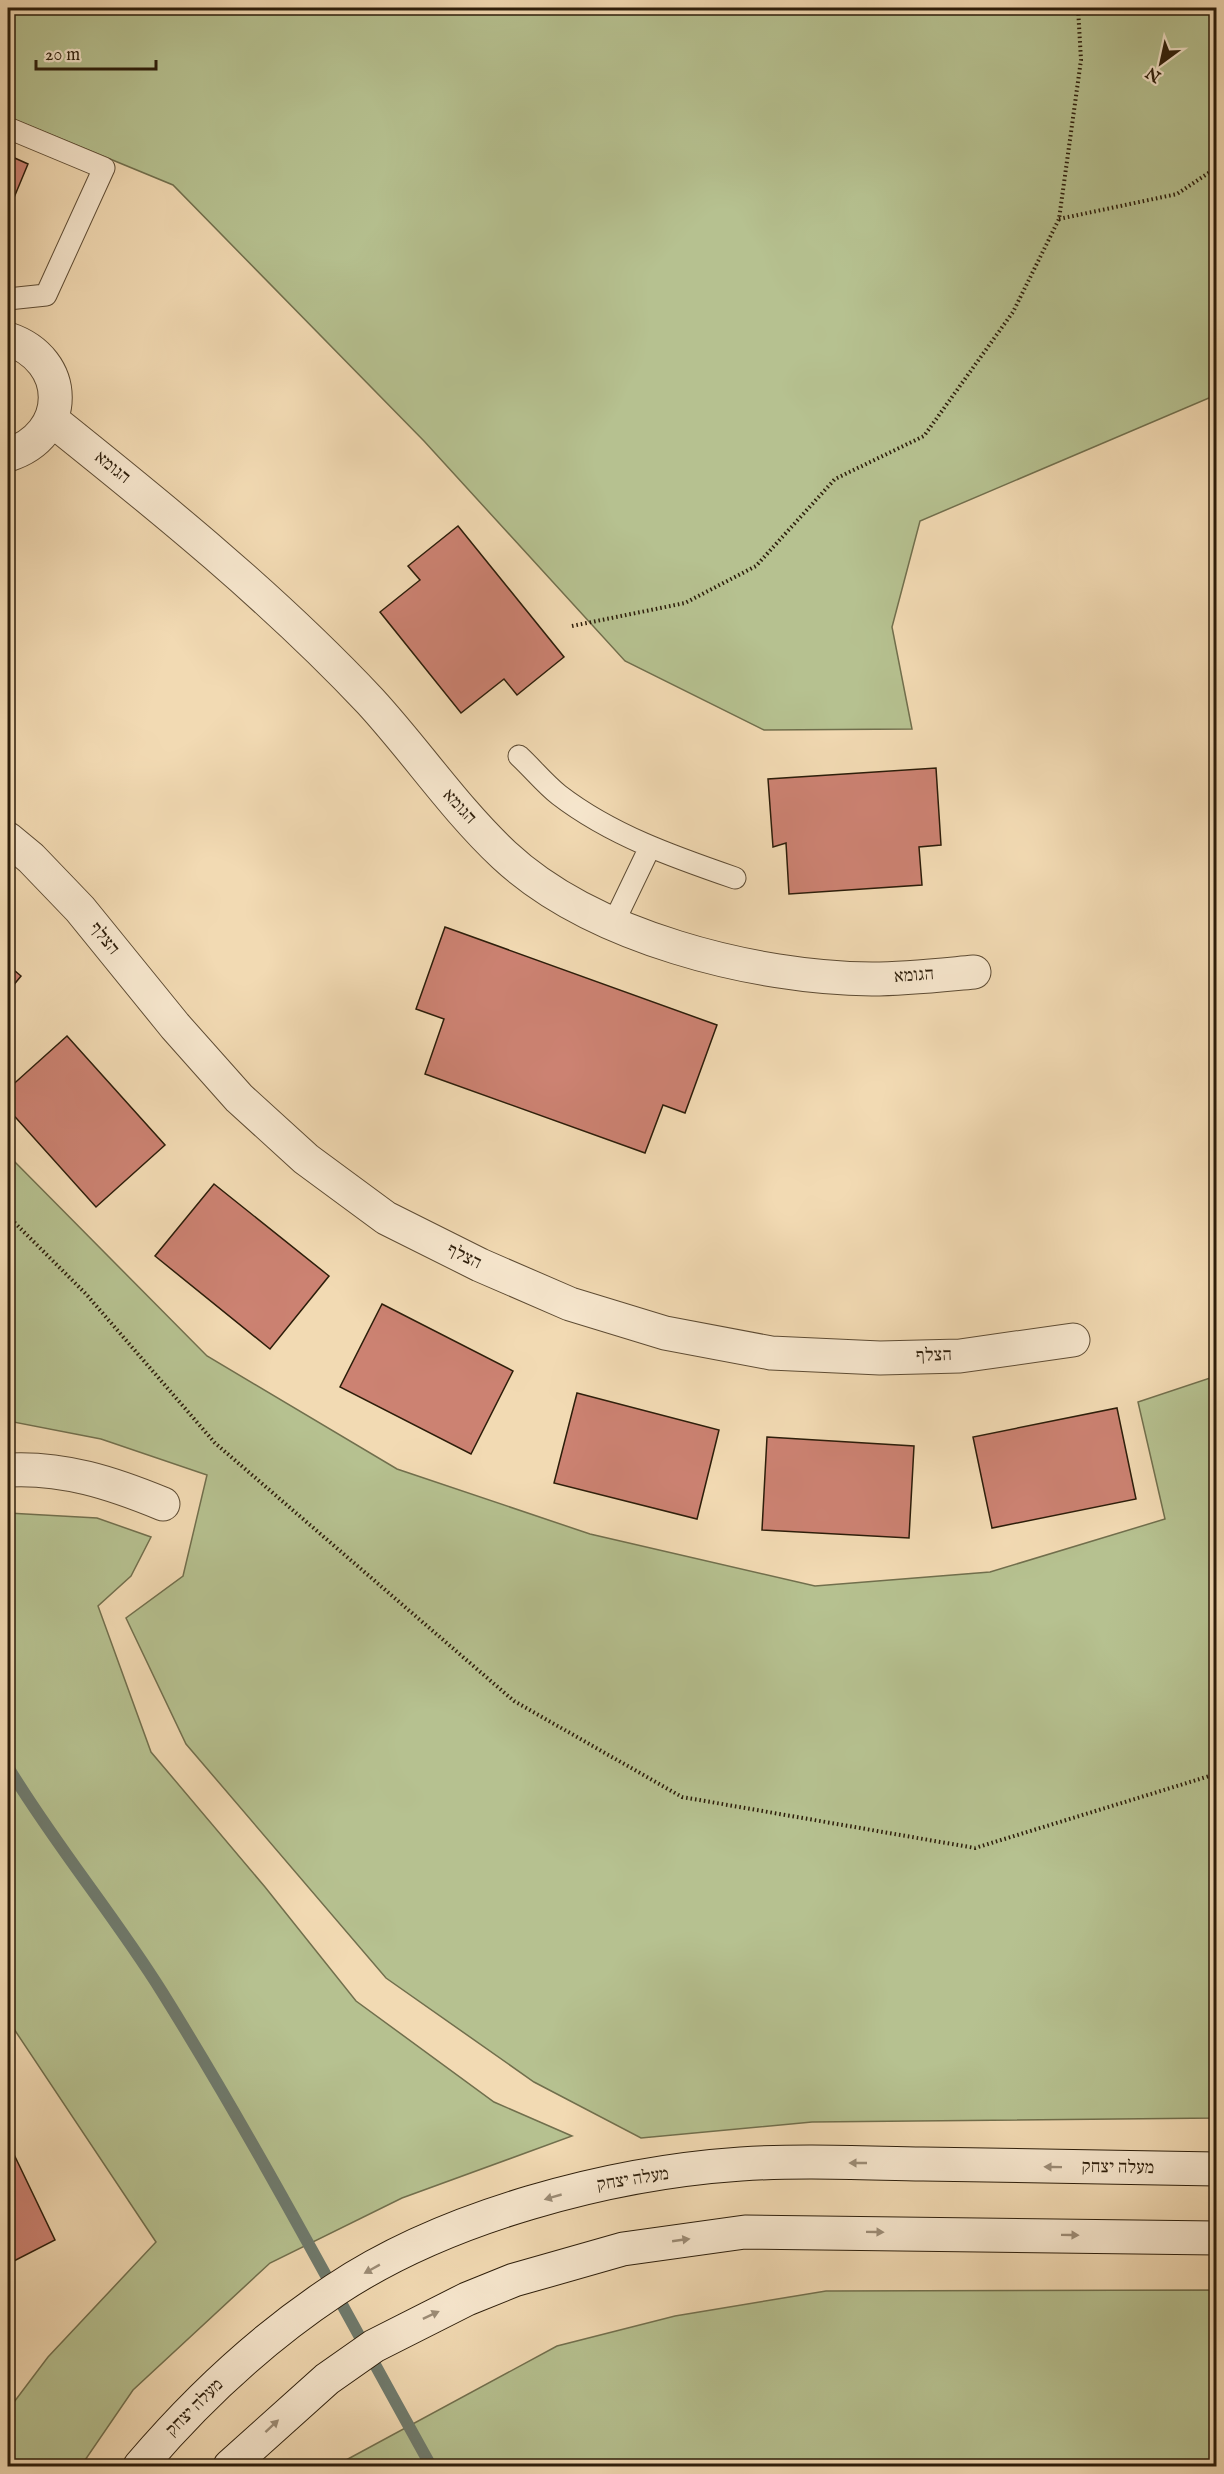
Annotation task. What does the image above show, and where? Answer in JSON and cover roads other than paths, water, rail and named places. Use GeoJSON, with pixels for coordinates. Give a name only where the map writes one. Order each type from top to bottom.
{"type":"FeatureCollection","features":[{"type":"Feature","properties":{"kind":"street"},"geometry":{"type":"LineString","coordinates":[[8,339],[25,345],[43,360],[53,379],[56,399],[52,420],[40,438],[24,450],[8,455]]}},
{"type":"Feature","properties":{"kind":"street","name":"הגומא"},"geometry":{"type":"LineString","coordinates":[[52,420],[134,486],[297,629],[371,702],[449,798],[506,856],[561,896],[630,932],[702,955],[791,974],[873,979],[974,972]]}},
{"type":"Feature","properties":{"kind":"street","name":"הצלף"},"geometry":{"type":"LineString","coordinates":[[8,840],[31,858],[80,909],[175,1026],[239,1098],[306,1159],[386,1218],[480,1265],[570,1304],[665,1333],[771,1353],[880,1358],[960,1356],[1072,1340]]}},
{"type":"Feature","properties":{"kind":"street"},"geometry":{"type":"LineString","coordinates":[[8,1470],[30,1468],[105,1481],[163,1504]]}},
{"type":"Feature","properties":{"kind":"street","name":"מעלה יצחק"},"geometry":{"type":"LineString","coordinates":[[140,2466],[178,2422],[244,2360],[284,2325],[338,2288],[440,2236],[550,2197],[609,2182],[740,2164],[1216,2169]]}},
{"type":"Feature","properties":{"kind":"street"},"geometry":{"type":"LineString","coordinates":[[230,2466],[327,2379],[374,2346],[467,2298],[525,2277],[623,2249],[745,2232],[1216,2238]]}},
{"type":"Feature","properties":{"kind":"lane"},"geometry":{"type":"LineString","coordinates":[[8,128],[104,168],[46,295],[8,299]]}},
{"type":"Feature","properties":{"kind":"lane"},"geometry":{"type":"LineString","coordinates":[[519,756],[558,794],[593,818],[650,847],[735,878]]}},
{"type":"Feature","properties":{"kind":"lane"},"geometry":{"type":"LineString","coordinates":[[614,924],[650,847]]}},
{"type":"Feature","properties":{"kind":"waterway"},"geometry":{"type":"LineString","coordinates":[[8,1767],[45,1824],[144,1963],[198,2050],[431,2466]]}}]}
